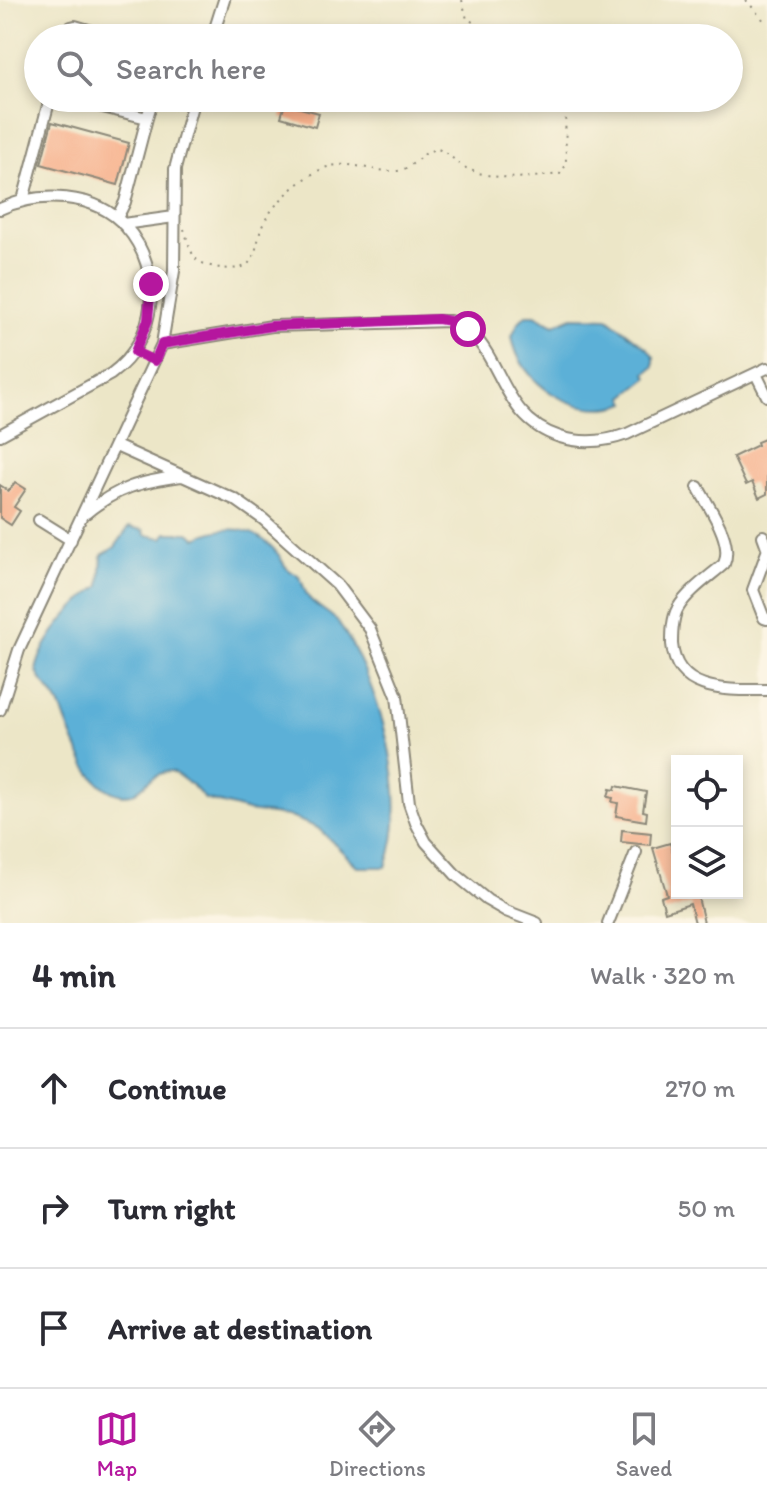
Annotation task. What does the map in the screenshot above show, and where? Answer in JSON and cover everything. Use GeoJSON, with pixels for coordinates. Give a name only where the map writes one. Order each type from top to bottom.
{"type":"FeatureCollection","features":[{"type":"Feature","properties":{"kind":"lane"},"geometry":{"type":"LineString","coordinates":[[216,24],[224,0]]}},
{"type":"Feature","properties":{"kind":"lane"},"geometry":{"type":"LineString","coordinates":[[23,200],[46,112]]}},
{"type":"Feature","properties":{"kind":"lane"},"geometry":{"type":"LineString","coordinates":[[123,112],[147,118]]}},
{"type":"Feature","properties":{"kind":"lane"},"geometry":{"type":"LineString","coordinates":[[120,221],[149,112]]}},
{"type":"Feature","properties":{"kind":"lane"},"geometry":{"type":"LineString","coordinates":[[0,710],[19,650],[162,344],[174,271],[175,169],[190,112]]}},
{"type":"Feature","properties":{"kind":"lane"},"geometry":{"type":"LineString","coordinates":[[0,209],[23,200],[69,198],[120,221],[174,217]]}},
{"type":"Feature","properties":{"kind":"lane"},"geometry":{"type":"LineString","coordinates":[[0,435],[111,374],[135,352],[148,320],[151,284],[137,244],[120,221]]}},
{"type":"Feature","properties":{"kind":"lane"},"geometry":{"type":"LineString","coordinates":[[162,344],[272,326],[450,321],[468,329],[481,344],[508,396],[524,416],[549,433],[582,441],[605,440],[627,434],[767,368]]}},
{"type":"Feature","properties":{"kind":"lane"},"geometry":{"type":"LineString","coordinates":[[135,352],[155,361]]}},
{"type":"Feature","properties":{"kind":"lane"},"geometry":{"type":"LineString","coordinates":[[756,374],[767,396]]}},
{"type":"Feature","properties":{"kind":"lane"},"geometry":{"type":"LineString","coordinates":[[116,446],[236,500],[263,519],[337,585],[370,629],[397,696],[409,803],[426,842],[455,874],[487,900],[537,923]]}},
{"type":"Feature","properties":{"kind":"lane"},"geometry":{"type":"LineString","coordinates":[[82,517],[104,498],[127,487],[181,476]]}},
{"type":"Feature","properties":{"kind":"lane"},"geometry":{"type":"LineString","coordinates":[[698,487],[726,542],[727,556],[724,564],[678,608],[672,632],[675,658],[683,674],[703,686],[767,690]]}},
{"type":"Feature","properties":{"kind":"lane"},"geometry":{"type":"LineString","coordinates":[[39,520],[71,540]]}},
{"type":"Feature","properties":{"kind":"lane"},"geometry":{"type":"LineString","coordinates":[[766,545],[753,590],[767,619]]}},
{"type":"Feature","properties":{"kind":"lane"},"geometry":{"type":"LineString","coordinates":[[608,923],[636,852]]}},
{"type":"Feature","properties":{"kind":"path"},"geometry":{"type":"LineString","coordinates":[[462,0],[467,19],[477,24]]}},
{"type":"Feature","properties":{"kind":"path"},"geometry":{"type":"LineString","coordinates":[[746,0],[767,24]]}},
{"type":"Feature","properties":{"kind":"path"},"geometry":{"type":"LineString","coordinates":[[174,217],[181,221],[195,258],[202,263],[233,269],[245,267],[250,262],[263,225],[282,198],[324,168],[351,163],[396,171],[411,164],[423,153],[438,149],[465,167],[482,173],[519,177],[560,174],[566,165],[565,112]]}},
{"type":"Feature","properties":{"kind":"water"},"geometry":{"type":"Polygon","coordinates":[[[526,315],[535,315],[554,325],[573,317],[608,318],[648,349],[654,357],[654,367],[646,373],[648,378],[624,397],[627,403],[606,408],[570,402],[538,383],[517,353],[512,336],[526,315]]]}},
{"type":"Feature","properties":{"kind":"water"},"geometry":{"type":"Polygon","coordinates":[[[129,527],[144,530],[145,535],[163,538],[167,533],[189,533],[196,538],[230,529],[260,537],[298,576],[309,598],[338,622],[368,679],[388,743],[395,808],[393,839],[386,867],[358,867],[318,828],[288,816],[248,811],[205,799],[172,771],[155,776],[127,795],[107,789],[97,781],[81,758],[60,706],[39,675],[37,666],[47,643],[62,621],[100,586],[102,555],[115,547],[129,527]]]}},
{"type":"Feature","properties":{"kind":"building"},"geometry":{"type":"Polygon","coordinates":[[[283,112],[319,113],[315,127],[281,117],[283,112]]]}},
{"type":"Feature","properties":{"kind":"building"},"geometry":{"type":"Polygon","coordinates":[[[52,122],[129,143],[118,185],[41,164],[52,122]]]}},
{"type":"Feature","properties":{"kind":"building"},"geometry":{"type":"Polygon","coordinates":[[[767,438],[767,494],[759,498],[752,482],[746,485],[733,457],[767,438]]]}},
{"type":"Feature","properties":{"kind":"building"},"geometry":{"type":"Polygon","coordinates":[[[15,482],[26,489],[14,507],[20,511],[11,525],[0,518],[0,485],[9,491],[15,482]]]}},
{"type":"Feature","properties":{"kind":"building"},"geometry":{"type":"Polygon","coordinates":[[[616,786],[646,792],[643,811],[647,812],[646,821],[616,816],[618,803],[608,797],[610,789],[615,790],[616,786]]]}},
{"type":"Feature","properties":{"kind":"building"},"geometry":{"type":"Polygon","coordinates":[[[622,830],[651,833],[650,845],[621,842],[622,830]]]}},
{"type":"Feature","properties":{"kind":"building"},"geometry":{"type":"Polygon","coordinates":[[[670,843],[671,899],[698,899],[704,923],[695,923],[690,904],[665,912],[661,897],[667,895],[653,848],[670,843]]]}},
{"type":"Feature","properties":{"kind":"route"},"geometry":{"type":"LineString","coordinates":[[151,284],[148,320],[135,352],[155,361],[162,344],[272,326],[438,319],[468,329]]}}]}
